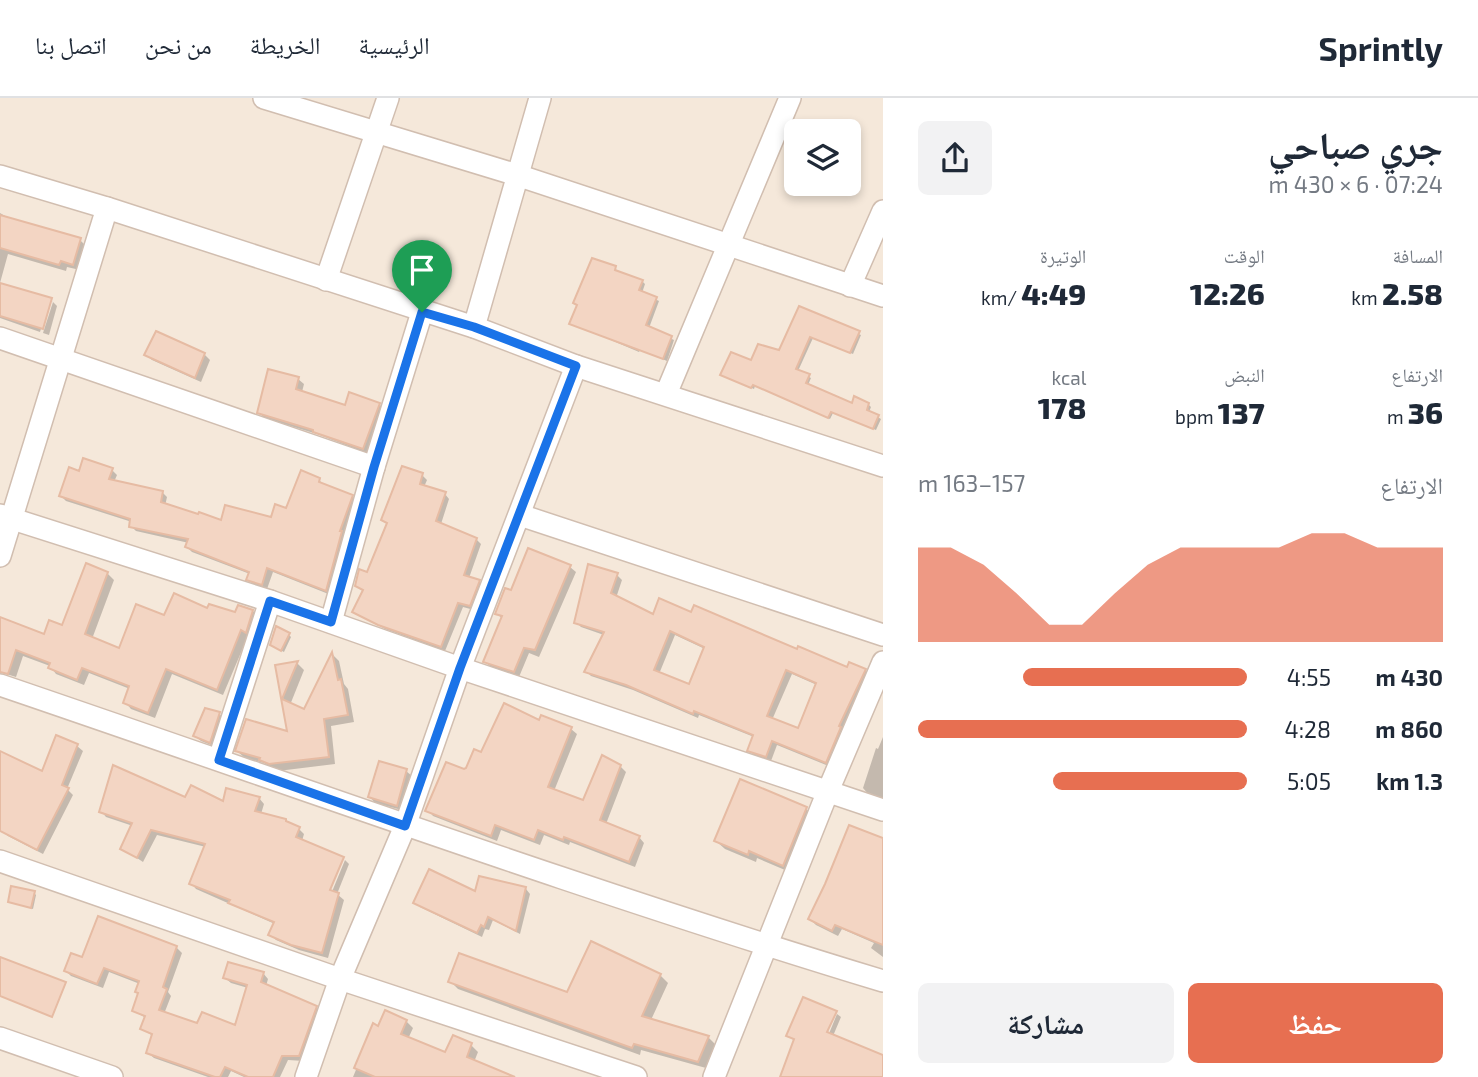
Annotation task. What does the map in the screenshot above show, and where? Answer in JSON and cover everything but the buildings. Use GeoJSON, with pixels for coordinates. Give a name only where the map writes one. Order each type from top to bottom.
{"type":"FeatureCollection","features":[{"type":"Feature","properties":{"kind":"street"},"geometry":{"type":"LineString","coordinates":[[264,98],[517,175],[883,296]]}},
{"type":"Feature","properties":{"kind":"street"},"geometry":{"type":"LineString","coordinates":[[326,280],[388,98]]}},
{"type":"Feature","properties":{"kind":"street"},"geometry":{"type":"LineString","coordinates":[[474,327],[540,98]]}},
{"type":"Feature","properties":{"kind":"street"},"geometry":{"type":"LineString","coordinates":[[666,394],[790,98]]}},
{"type":"Feature","properties":{"kind":"street"},"geometry":{"type":"LineString","coordinates":[[0,176],[474,327],[576,366],[883,466]]}},
{"type":"Feature","properties":{"kind":"street"},"geometry":{"type":"LineString","coordinates":[[0,556],[6,517],[61,358],[107,208]]}},
{"type":"Feature","properties":{"kind":"street"},"geometry":{"type":"LineString","coordinates":[[850,286],[883,211]]}},
{"type":"Feature","properties":{"kind":"street"},"geometry":{"type":"LineString","coordinates":[[331,622],[374,467],[422,312]]}},
{"type":"Feature","properties":{"kind":"street"},"geometry":{"type":"LineString","coordinates":[[0,338],[374,467]]}},
{"type":"Feature","properties":{"kind":"street"},"geometry":{"type":"LineString","coordinates":[[306,1077],[340,979],[405,826],[460,668],[576,366]]}},
{"type":"Feature","properties":{"kind":"street"},"geometry":{"type":"LineString","coordinates":[[520,515],[883,635]]}},
{"type":"Feature","properties":{"kind":"street"},"geometry":{"type":"LineString","coordinates":[[6,517],[270,601],[460,668],[883,810]]}},
{"type":"Feature","properties":{"kind":"street"},"geometry":{"type":"LineString","coordinates":[[219,760],[270,601]]}},
{"type":"Feature","properties":{"kind":"street"},"geometry":{"type":"LineString","coordinates":[[714,1077],[828,791],[883,662]]}},
{"type":"Feature","properties":{"kind":"street"},"geometry":{"type":"LineString","coordinates":[[0,685],[405,826],[766,946],[883,981]]}},
{"type":"Feature","properties":{"kind":"street"},"geometry":{"type":"LineString","coordinates":[[0,862],[636,1077]]}},
{"type":"Feature","properties":{"kind":"street"},"geometry":{"type":"LineString","coordinates":[[0,1038],[112,1077]]}},
{"type":"Feature","properties":{"kind":"shaded area"},"geometry":{"type":"Polygon","coordinates":[[[0,98],[883,98],[883,1077],[0,1077],[0,98]]]}},
{"type":"Feature","properties":{"kind":"route"},"geometry":{"type":"LineString","coordinates":[[422,312],[474,327],[576,366],[460,668],[405,826],[219,760],[270,601],[331,622],[374,467],[422,312]]}}]}
